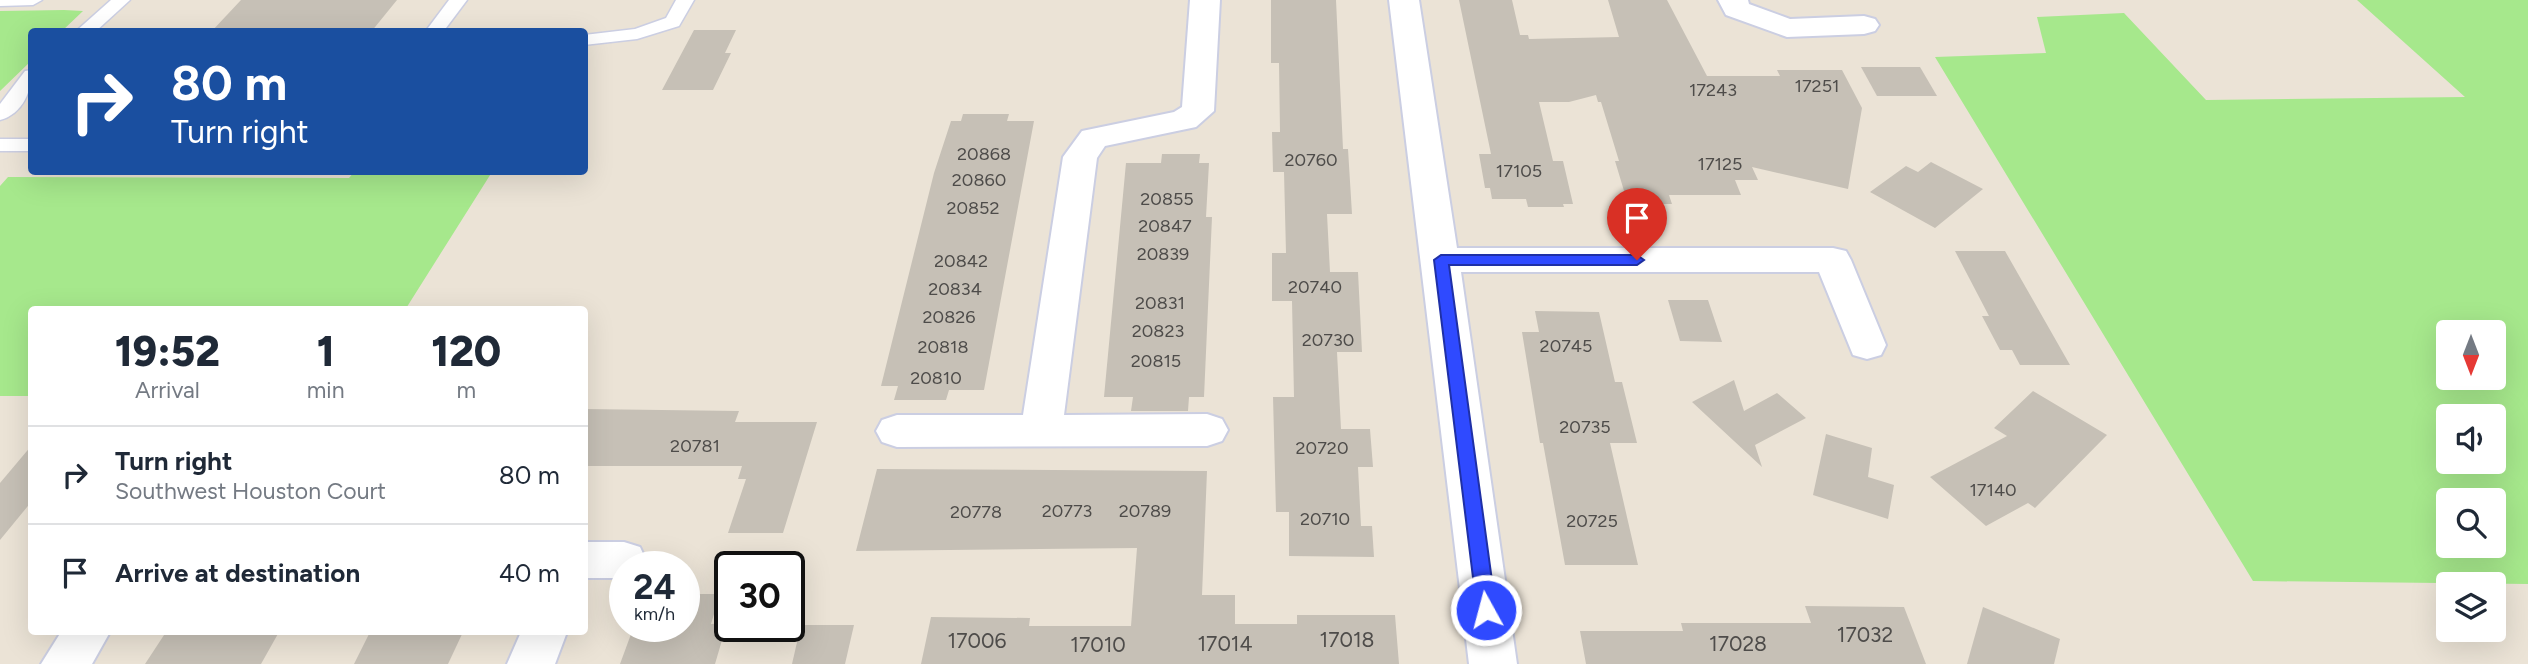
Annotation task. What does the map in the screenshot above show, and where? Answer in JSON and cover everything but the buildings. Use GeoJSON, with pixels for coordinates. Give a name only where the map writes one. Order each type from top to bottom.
{"type":"FeatureCollection","features":[{"type":"Feature","properties":{"kind":"street"},"geometry":{"type":"LineString","coordinates":[[1041,431],[1080,157],[1094,138],[1184,120],[1198,111],[1205,0]]}},
{"type":"Feature","properties":{"kind":"street"},"geometry":{"type":"LineString","coordinates":[[1404,0],[1441,260],[1493,664]]}},
{"type":"Feature","properties":{"kind":"street"},"geometry":{"type":"LineString","coordinates":[[1733,0],[1736,9],[1787,28],[1864,25]]}},
{"type":"Feature","properties":{"kind":"street"},"geometry":{"type":"LineString","coordinates":[[1441,260],[1833,260],[1867,345]]}},
{"type":"Feature","properties":{"kind":"street"},"geometry":{"type":"LineString","coordinates":[[897,431],[1207,430]]}},
{"type":"Feature","properties":{"kind":"street"},"geometry":{"type":"LineString","coordinates":[[65,664],[85,635]]}},
{"type":"Feature","properties":{"kind":"street"},"geometry":{"type":"LineString","coordinates":[[531,664],[543,635]]}},
{"type":"Feature","properties":{"kind":"lane"},"geometry":{"type":"LineString","coordinates":[[0,1],[33,0]]}},
{"type":"Feature","properties":{"kind":"lane"},"geometry":{"type":"LineString","coordinates":[[89,28],[121,0]]}},
{"type":"Feature","properties":{"kind":"lane"},"geometry":{"type":"LineString","coordinates":[[437,28],[458,0]]}},
{"type":"Feature","properties":{"kind":"lane"},"geometry":{"type":"LineString","coordinates":[[588,40],[636,34],[673,22],[685,0]]}},
{"type":"Feature","properties":{"kind":"lane"},"geometry":{"type":"LineString","coordinates":[[0,114],[15,100],[28,81]]}},
{"type":"Feature","properties":{"kind":"lane"},"geometry":{"type":"LineString","coordinates":[[0,145],[28,145]]}},
{"type":"Feature","properties":{"kind":"green space"},"geometry":{"type":"Polygon","coordinates":[[[2357,0],[2528,0],[2528,584],[2506,584],[2506,572],[2436,572],[2436,583],[2253,581],[1935,57],[2046,53],[2037,17],[2124,13],[2206,100],[2465,97],[2357,0]]]}},
{"type":"Feature","properties":{"kind":"green space"},"geometry":{"type":"Polygon","coordinates":[[[0,11],[83,11],[65,28],[28,28],[28,64],[0,91],[0,11]]]}},
{"type":"Feature","properties":{"kind":"green space"},"geometry":{"type":"Polygon","coordinates":[[[352,175],[490,175],[408,306],[28,306],[28,396],[0,396],[0,186],[8,177],[349,178],[352,175]]]}},
{"type":"Feature","properties":{"kind":"route"},"geometry":{"type":"LineString","coordinates":[[1486,610],[1441,260],[1637,260]]}}]}
